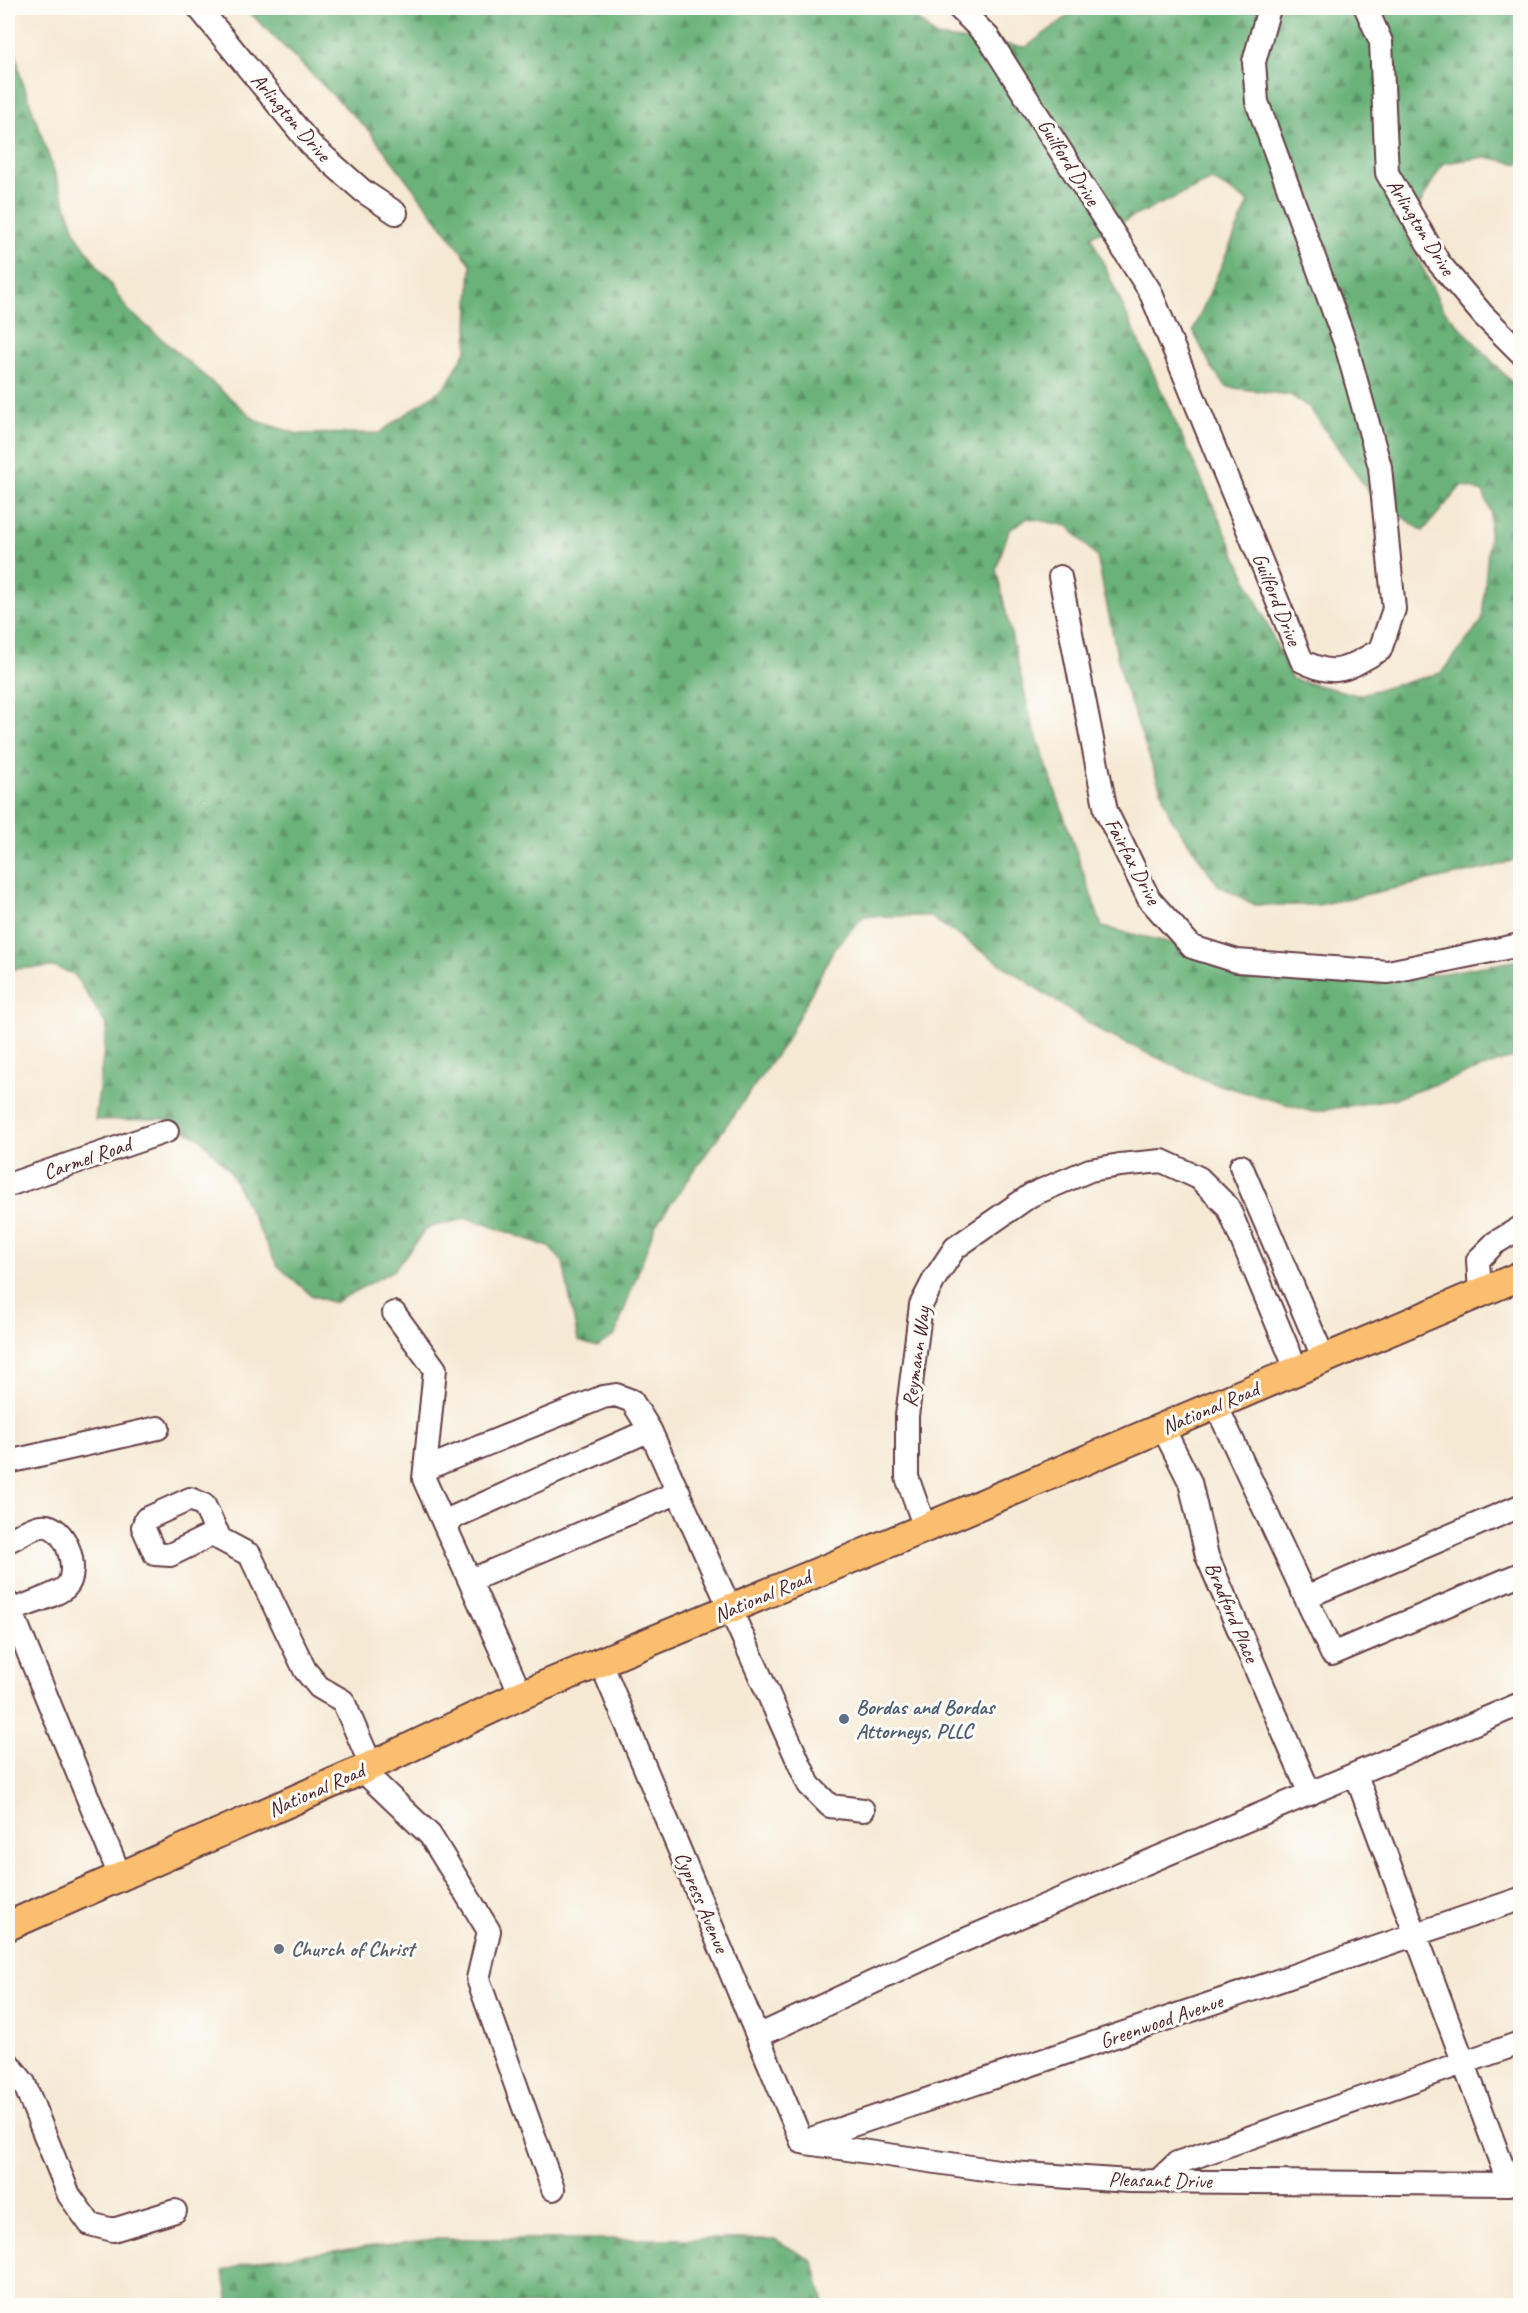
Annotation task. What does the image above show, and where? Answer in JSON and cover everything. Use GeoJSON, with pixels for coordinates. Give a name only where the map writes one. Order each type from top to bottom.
{"type":"FeatureCollection","features":[{"type":"Feature","properties":{"kind":"main road","name":"National Road"},"geometry":{"type":"LineString","coordinates":[[8,1926],[367,1768],[521,1695],[925,1528],[1521,1276]]}},
{"type":"Feature","properties":{"kind":"street","name":"Arlington Drive"},"geometry":{"type":"LineString","coordinates":[[199,8],[311,145],[363,191],[396,213]]}},
{"type":"Feature","properties":{"kind":"street","name":"Guilford Drive"},"geometry":{"type":"LineString","coordinates":[[959,8],[988,37],[1150,291],[1302,661],[1322,671],[1346,669],[1380,650],[1394,609],[1387,520],[1380,467],[1346,345],[1257,102],[1254,62],[1269,8]]}},
{"type":"Feature","properties":{"kind":"street","name":"Arlington Drive"},"geometry":{"type":"LineString","coordinates":[[1366,8],[1381,42],[1388,173],[1439,263],[1483,315],[1521,352]]}},
{"type":"Feature","properties":{"kind":"street","name":"Fairfax Drive"},"geometry":{"type":"LineString","coordinates":[[1060,577],[1106,811],[1149,899],[1192,948],[1237,961],[1388,972],[1521,945]]}},
{"type":"Feature","properties":{"kind":"street","name":"Carmel Road"},"geometry":{"type":"LineString","coordinates":[[8,1185],[167,1131]]}},
{"type":"Feature","properties":{"kind":"street","name":"Reymann Way"},"geometry":{"type":"LineString","coordinates":[[925,1528],[907,1477],[908,1416],[921,1305],[935,1278],[955,1248],[1031,1195],[1090,1170],[1162,1161],[1199,1178],[1228,1208],[1298,1371]]}},
{"type":"Feature","properties":{"kind":"street"},"geometry":{"type":"LineString","coordinates":[[1241,1166],[1324,1359]]}},
{"type":"Feature","properties":{"kind":"street"},"geometry":{"type":"LineString","coordinates":[[1480,1293],[1478,1260],[1495,1243],[1521,1228]]}},
{"type":"Feature","properties":{"kind":"street"},"geometry":{"type":"LineString","coordinates":[[394,1313],[435,1369],[424,1479],[521,1695]]}},
{"type":"Feature","properties":{"kind":"street"},"geometry":{"type":"LineString","coordinates":[[425,1469],[603,1397],[616,1395],[632,1401],[650,1430],[679,1492],[809,1785],[830,1806],[863,1810]]}},
{"type":"Feature","properties":{"kind":"street"},"geometry":{"type":"LineString","coordinates":[[1216,1405],[1332,1654],[1521,1574]]}},
{"type":"Feature","properties":{"kind":"street"},"geometry":{"type":"LineString","coordinates":[[8,1462],[158,1428]]}},
{"type":"Feature","properties":{"kind":"street","name":"Bradford Place"},"geometry":{"type":"LineString","coordinates":[[1163,1428],[1190,1482],[1207,1556],[1310,1794]]}},
{"type":"Feature","properties":{"kind":"street"},"geometry":{"type":"LineString","coordinates":[[446,1528],[454,1517],[650,1430]]}},
{"type":"Feature","properties":{"kind":"street"},"geometry":{"type":"LineString","coordinates":[[471,1580],[679,1492]]}},
{"type":"Feature","properties":{"kind":"street"},"geometry":{"type":"LineString","coordinates":[[1305,1597],[1521,1506]]}},
{"type":"Feature","properties":{"kind":"street"},"geometry":{"type":"LineString","coordinates":[[8,1541],[41,1526],[51,1527],[60,1533],[73,1567],[72,1579],[64,1588],[9,1607],[120,1876]]}},
{"type":"Feature","properties":{"kind":"street"},"geometry":{"type":"LineString","coordinates":[[217,1532],[220,1539],[250,1555],[305,1670],[319,1687],[343,1701],[367,1768],[430,1835],[489,1931],[478,1978],[553,2189]]}},
{"type":"Feature","properties":{"kind":"street","name":"Cypress Avenue"},"geometry":{"type":"LineString","coordinates":[[601,1663],[802,2142]]}},
{"type":"Feature","properties":{"kind":"street"},"geometry":{"type":"LineString","coordinates":[[758,2036],[955,1944],[1521,1704]]}},
{"type":"Feature","properties":{"kind":"street"},"geometry":{"type":"LineString","coordinates":[[1356,1775],[1464,2063],[1515,2182]]}},
{"type":"Feature","properties":{"kind":"street","name":"Greenwood Avenue"},"geometry":{"type":"LineString","coordinates":[[802,2142],[1521,1899]]}},
{"type":"Feature","properties":{"kind":"street"},"geometry":{"type":"LineString","coordinates":[[1158,2181],[1177,2163],[1521,2043]]}},
{"type":"Feature","properties":{"kind":"street"},"geometry":{"type":"LineString","coordinates":[[8,2063],[24,2083],[69,2195],[90,2224],[113,2230],[175,2211]]}},
{"type":"Feature","properties":{"kind":"street","name":"Pleasant Drive"},"geometry":{"type":"LineString","coordinates":[[802,2142],[1012,2173],[1158,2181],[1515,2182]]}},
{"type":"Feature","properties":{"kind":"green space"},"geometry":{"type":"Polygon","coordinates":[[[245,8],[907,8],[936,37],[1026,47],[1079,8],[1520,8],[1520,164],[1486,157],[1443,163],[1405,231],[1442,308],[1520,391],[1520,858],[1493,867],[1318,905],[1255,905],[1218,885],[1170,816],[1122,679],[1097,557],[1068,526],[1028,518],[1009,530],[996,569],[1031,720],[1102,927],[1299,972],[1390,982],[1520,960],[1520,1055],[1396,1098],[1313,1112],[1210,1082],[1104,1033],[929,916],[864,916],[835,947],[786,1041],[655,1226],[615,1335],[597,1347],[578,1341],[563,1262],[549,1247],[468,1218],[427,1228],[394,1270],[334,1303],[311,1295],[277,1265],[229,1170],[200,1138],[164,1119],[95,1120],[107,1026],[74,974],[54,967],[8,969],[8,12],[20,75],[77,236],[128,310],[257,421],[298,434],[379,433],[446,386],[467,349],[471,264],[371,133],[245,8]],[[1212,180],[1091,236],[1292,679],[1358,695],[1441,673],[1482,621],[1491,512],[1483,492],[1462,485],[1423,531],[1371,495],[1309,407],[1290,395],[1227,387],[1213,370],[1193,331],[1249,202],[1212,180]]]}},
{"type":"Feature","properties":{"kind":"green space"},"geometry":{"type":"Polygon","coordinates":[[[434,2239],[775,2239],[814,2262],[824,2305],[230,2305],[223,2271],[259,2260],[434,2239]]]}},
{"type":"Feature","properties":{"kind":"place","name":"Bordas and Bordas Attorneys, PLLC"},"geometry":{"type":"Point","coordinates":[844,1719]}},
{"type":"Feature","properties":{"kind":"place","name":"Church of Christ"},"geometry":{"type":"Point","coordinates":[279,1949]}}]}
